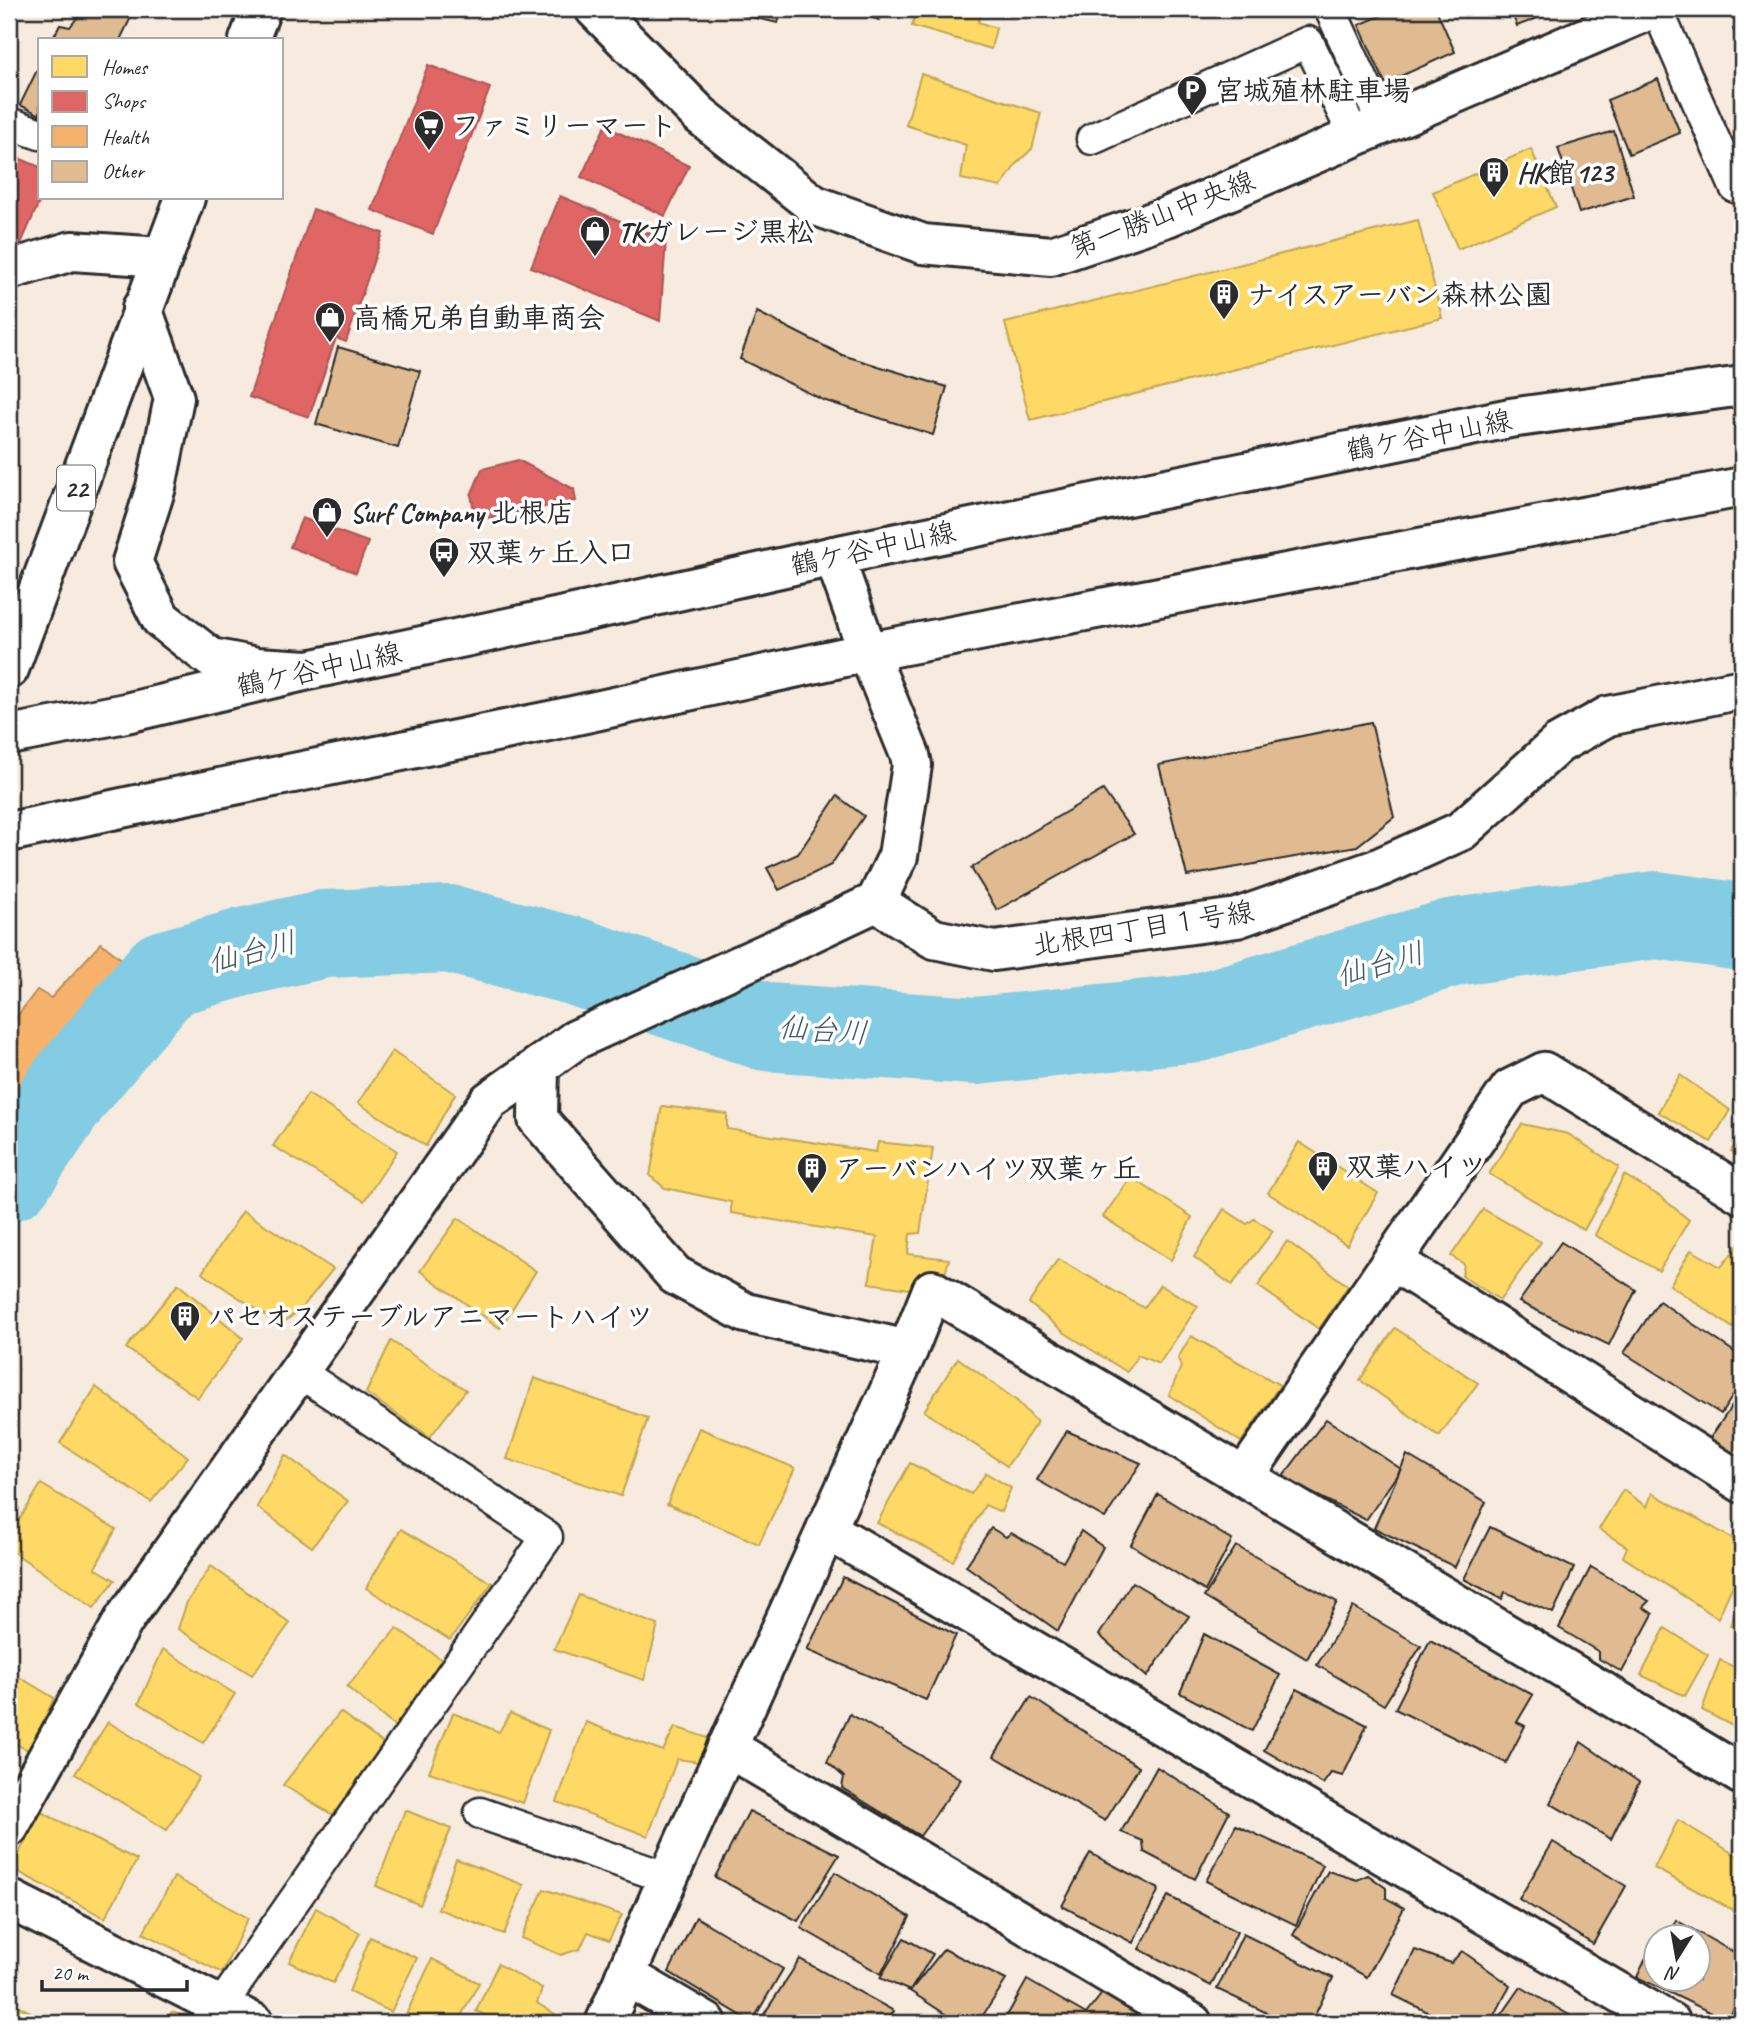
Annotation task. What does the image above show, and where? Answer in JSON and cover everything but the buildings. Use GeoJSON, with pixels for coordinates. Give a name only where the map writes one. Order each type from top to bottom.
{"type":"FeatureCollection","features":[{"type":"Feature","properties":{"kind":"street"},"geometry":{"type":"LineString","coordinates":[[249,38],[261,9]]}},
{"type":"Feature","properties":{"kind":"street","name":"第一勝山中央線"},"geometry":{"type":"LineString","coordinates":[[595,9],[700,115],[814,205],[923,244],[1051,256],[1167,217],[1654,9]]}},
{"type":"Feature","properties":{"kind":"street","name":"22"},"geometry":{"type":"LineString","coordinates":[[9,669],[184,200]]}},
{"type":"Feature","properties":{"kind":"street"},"geometry":{"type":"LineString","coordinates":[[9,270],[72,251],[162,257]]}},
{"type":"Feature","properties":{"kind":"street"},"geometry":{"type":"LineString","coordinates":[[142,308],[174,398],[156,487],[132,562],[161,619],[211,658],[257,667],[308,670]]}},
{"type":"Feature","properties":{"kind":"street","name":"鶴ケ谷中山線"},"geometry":{"type":"LineString","coordinates":[[9,735],[126,713],[308,670],[834,556],[1510,418],[1742,386]]}},
{"type":"Feature","properties":{"kind":"street"},"geometry":{"type":"LineString","coordinates":[[9,832],[549,721],[868,652],[1742,487]]}},
{"type":"Feature","properties":{"kind":"street"},"geometry":{"type":"LineString","coordinates":[[9,1827],[124,1620],[489,1101],[575,1040],[876,902],[898,856],[912,765],[834,556]]}},
{"type":"Feature","properties":{"kind":"street","name":"北根四丁目１号線"},"geometry":{"type":"LineString","coordinates":[[876,902],[934,939],[994,951],[1237,918],[1374,870],[1461,831],[1558,744],[1608,716],[1742,689]]}},
{"type":"Feature","properties":{"kind":"street"},"geometry":{"type":"LineString","coordinates":[[539,1066],[538,1119],[675,1275],[746,1313],[908,1350]]}},
{"type":"Feature","properties":{"kind":"street"},"geometry":{"type":"LineString","coordinates":[[1244,1477],[1510,1089],[1545,1072],[1742,1194]]}},
{"type":"Feature","properties":{"kind":"street"},"geometry":{"type":"LineString","coordinates":[[1392,1261],[1742,1483]]}},
{"type":"Feature","properties":{"kind":"street"},"geometry":{"type":"LineString","coordinates":[[605,2023],[908,1350],[932,1290],[1742,1775]]}},
{"type":"Feature","properties":{"kind":"street"},"geometry":{"type":"LineString","coordinates":[[827,1529],[1671,2023]]}},
{"type":"Feature","properties":{"kind":"street"},"geometry":{"type":"LineString","coordinates":[[727,1747],[1192,2023]]}},
{"type":"Feature","properties":{"kind":"street"},"geometry":{"type":"LineString","coordinates":[[9,1899],[243,2018]]}},
{"type":"Feature","properties":{"kind":"street"},"geometry":{"type":"LineString","coordinates":[[625,1975],[706,2023]]}},
{"type":"Feature","properties":{"kind":"lane"},"geometry":{"type":"LineString","coordinates":[[1330,9],[1369,130]]}},
{"type":"Feature","properties":{"kind":"lane"},"geometry":{"type":"LineString","coordinates":[[1654,9],[1735,187]]}},
{"type":"Feature","properties":{"kind":"lane"},"geometry":{"type":"LineString","coordinates":[[1092,139],[1308,42],[1369,130]]}},
{"type":"Feature","properties":{"kind":"lane"},"geometry":{"type":"LineString","coordinates":[[9,122],[38,133]]}},
{"type":"Feature","properties":{"kind":"lane"},"geometry":{"type":"LineString","coordinates":[[243,2018],[547,1537],[299,1372]]}},
{"type":"Feature","properties":{"kind":"lane"},"geometry":{"type":"LineString","coordinates":[[480,1813],[668,1878]]}},
{"type":"Feature","properties":{"kind":"waterway","name":"仙台川"},"geometry":{"type":"LineString","coordinates":[[9,1177],[69,1089],[165,974],[243,952],[324,934],[449,929],[574,961],[766,1027],[976,1041],[1197,1018],[1455,942],[1656,915],[1742,927]]}},
{"type":"Feature","properties":{"kind":"place","name":"宮城殖林駐車場"},"geometry":{"type":"Point","coordinates":[1192,117]}},
{"type":"Feature","properties":{"kind":"place","name":"ファミリーマート"},"geometry":{"type":"Point","coordinates":[429,152]}},
{"type":"Feature","properties":{"kind":"place","name":"HK館123"},"geometry":{"type":"Point","coordinates":[1494,199]}},
{"type":"Feature","properties":{"kind":"place","name":"TKガレージ黒松"},"geometry":{"type":"Point","coordinates":[595,258]}},
{"type":"Feature","properties":{"kind":"place","name":"ナイスアーバン森林公園"},"geometry":{"type":"Point","coordinates":[1224,321]}},
{"type":"Feature","properties":{"kind":"place","name":"高橋兄弟自動車商会"},"geometry":{"type":"Point","coordinates":[330,344]}},
{"type":"Feature","properties":{"kind":"place","name":"Surf Company 北根店"},"geometry":{"type":"Point","coordinates":[327,539]}},
{"type":"Feature","properties":{"kind":"place","name":"双葉ヶ丘入口"},"geometry":{"type":"Point","coordinates":[444,579]}},
{"type":"Feature","properties":{"kind":"place","name":"双葉ハイツ"},"geometry":{"type":"Point","coordinates":[1323,1193]}},
{"type":"Feature","properties":{"kind":"place","name":"アーバンハイツ双葉ヶ丘"},"geometry":{"type":"Point","coordinates":[812,1195]}},
{"type":"Feature","properties":{"kind":"place","name":"パセオステーブルアニマートハイツ"},"geometry":{"type":"Point","coordinates":[185,1343]}}]}
